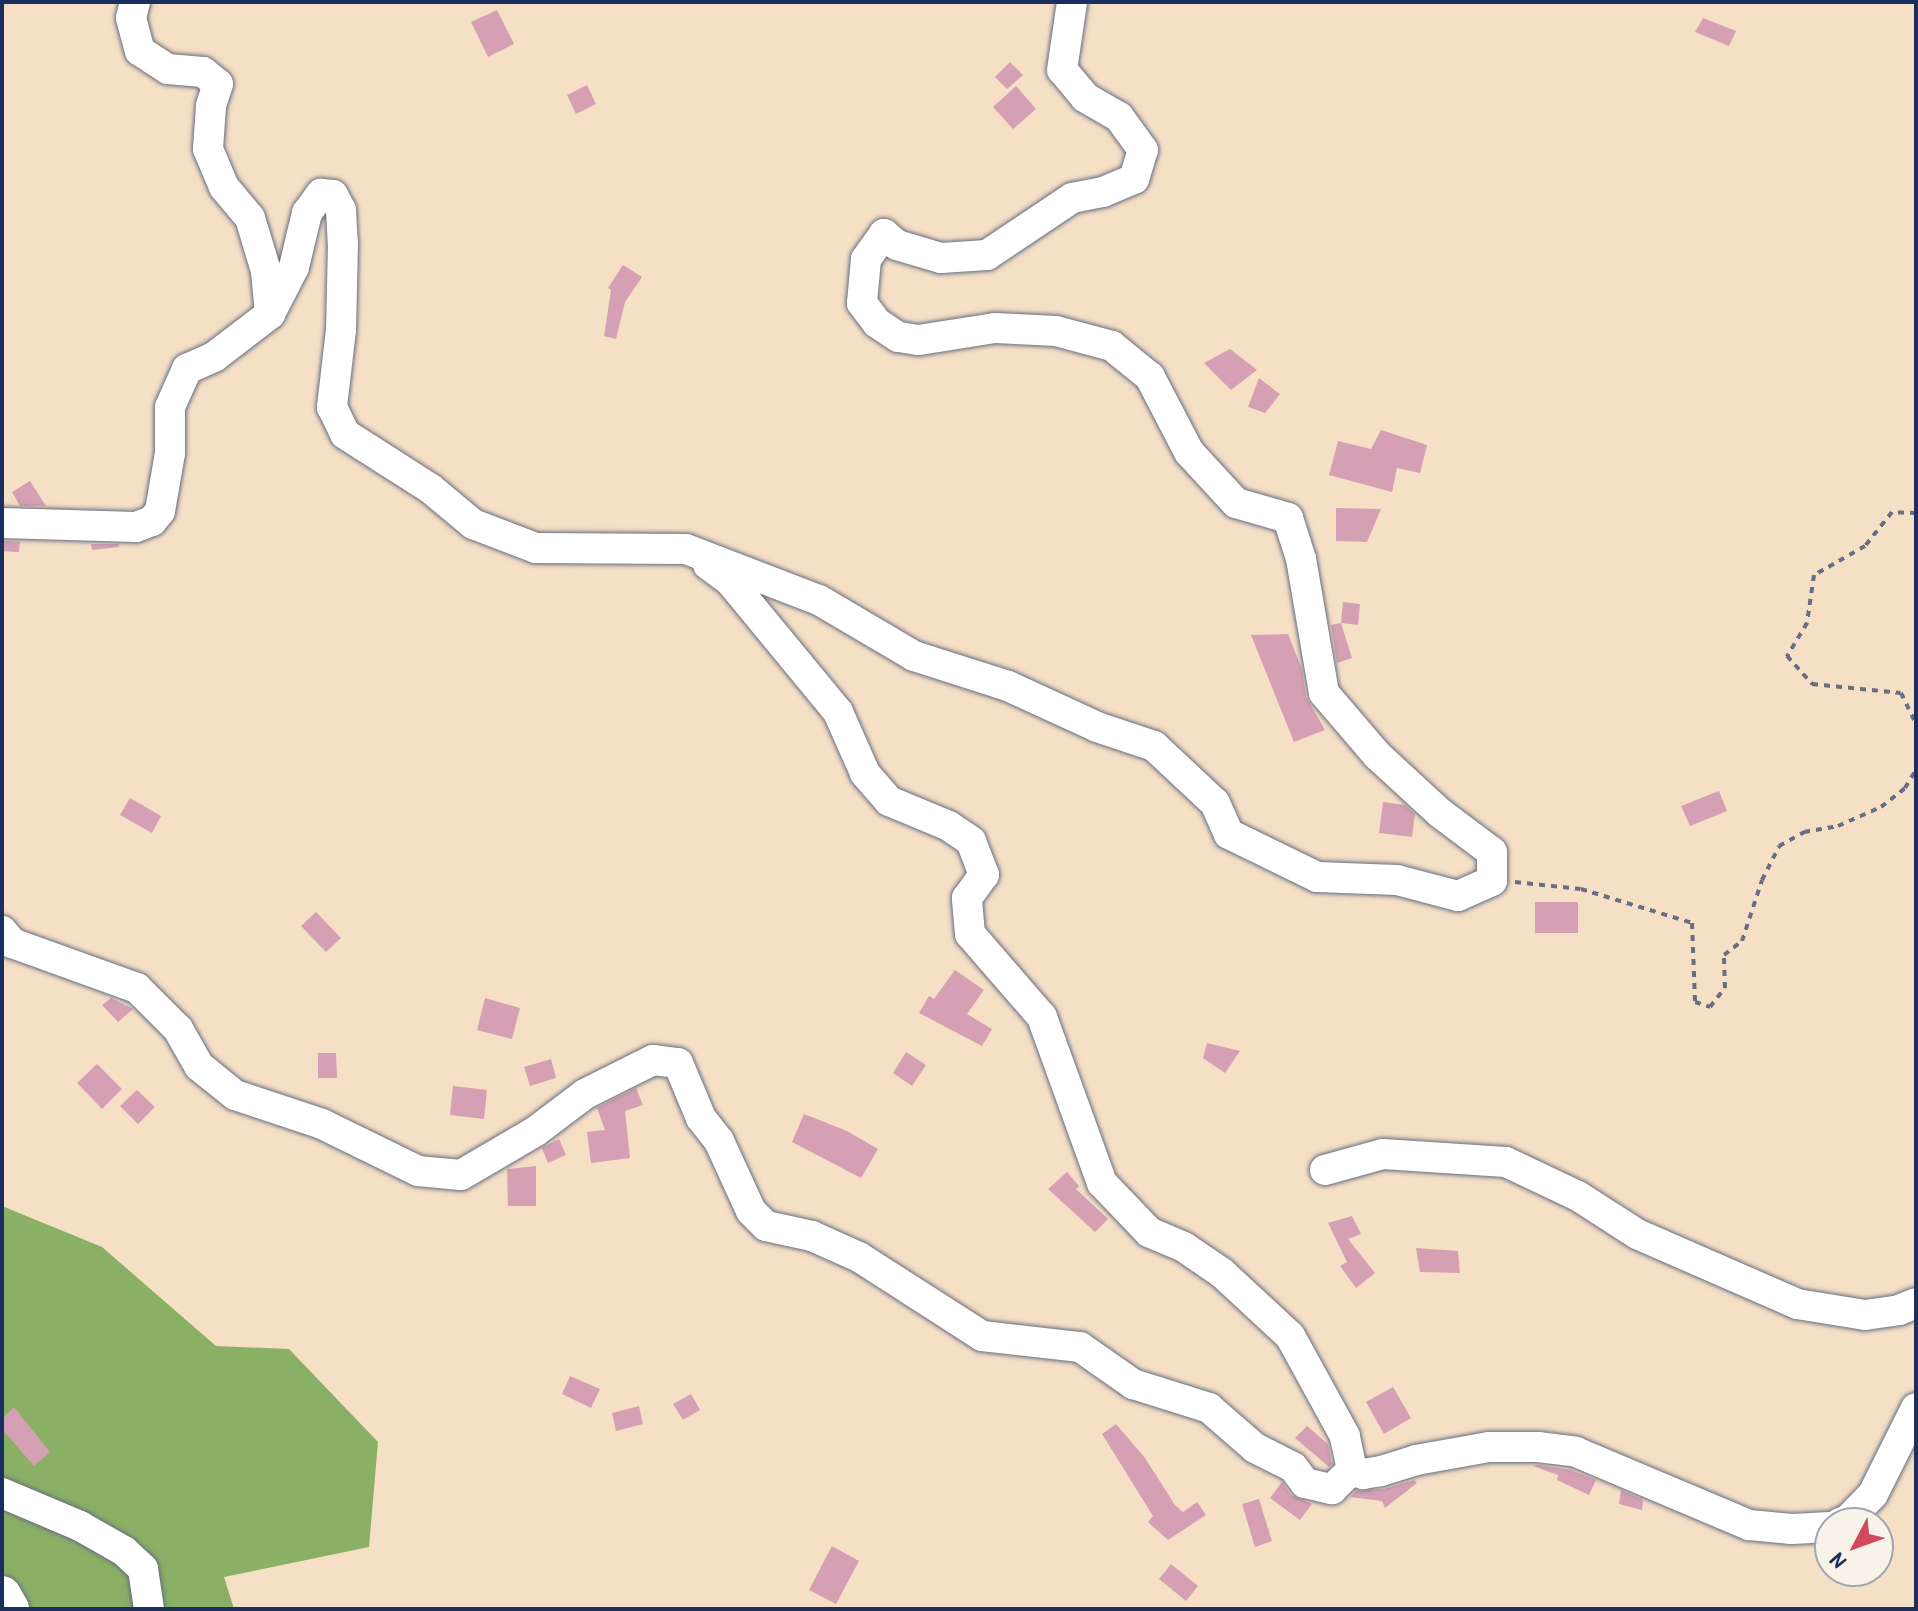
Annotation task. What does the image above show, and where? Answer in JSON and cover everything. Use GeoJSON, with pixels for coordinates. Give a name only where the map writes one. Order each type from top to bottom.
{"type":"FeatureCollection","features":[{"type":"Feature","properties":{"kind":"main road"},"geometry":{"type":"LineString","coordinates":[[2,1595],[10,1609]]}},
{"type":"Feature","properties":{"kind":"street"},"geometry":{"type":"LineString","coordinates":[[135,2],[131,18],[140,51],[168,69],[203,72],[218,84],[211,106],[208,149],[224,187],[250,218],[266,271],[270,314]]}},
{"type":"Feature","properties":{"kind":"street"},"geometry":{"type":"LineString","coordinates":[[2,523],[136,527],[152,521],[160,511],[170,453],[170,407],[187,369],[214,357],[270,314],[294,267],[307,213],[321,194],[333,195],[341,210],[343,243],[341,330],[332,407],[345,434],[431,489],[473,524],[536,548],[617,546],[686,549],[819,600],[914,656],[1008,686],[1097,727],[1154,746],[1215,803],[1229,834],[1317,877],[1397,880],[1458,896],[1492,881],[1492,852],[1440,813],[1377,755],[1324,693],[1301,559],[1288,518],[1236,503],[1189,452],[1150,377],[1112,346],[1056,331],[995,328],[918,340],[898,337],[877,323],[862,303],[866,259],[884,234],[897,245],[941,258],[987,255],[1072,198],[1103,192],[1134,179],[1143,150],[1119,117],[1085,97],[1062,70],[1072,2]]}},
{"type":"Feature","properties":{"kind":"street"},"geometry":{"type":"LineString","coordinates":[[686,549],[729,580],[838,712],[865,773],[889,801],[949,826],[971,841],[984,875],[967,898],[970,934],[1042,1017],[1102,1183],[1149,1232],[1184,1247],[1222,1273],[1290,1336],[1345,1436],[1352,1470]]}},
{"type":"Feature","properties":{"kind":"street"},"geometry":{"type":"LineString","coordinates":[[2,931],[12,943],[137,988],[178,1029],[199,1066],[235,1095],[322,1124],[418,1171],[461,1175],[536,1131],[585,1094],[653,1060],[678,1063],[701,1118],[719,1141],[751,1211],[766,1226],[812,1236],[859,1257],[982,1336],[1080,1347],[1133,1384],[1209,1408],[1255,1448],[1293,1467],[1305,1483],[1332,1489],[1352,1470]]}},
{"type":"Feature","properties":{"kind":"street"},"geometry":{"type":"LineString","coordinates":[[1325,1170],[1383,1154],[1506,1162],[1578,1196],[1637,1234],[1797,1304],[1865,1315],[1899,1310],[1916,1303]]}},
{"type":"Feature","properties":{"kind":"street"},"geometry":{"type":"LineString","coordinates":[[1873,1494],[1916,1408]]}},
{"type":"Feature","properties":{"kind":"street"},"geometry":{"type":"LineString","coordinates":[[1352,1470],[1363,1474],[1381,1471],[1416,1460],[1489,1447],[1538,1447],[1576,1452],[1749,1525],[1814,1528]]}},
{"type":"Feature","properties":{"kind":"street"},"geometry":{"type":"LineString","coordinates":[[1860,1507],[1916,1451]]}},
{"type":"Feature","properties":{"kind":"street"},"geometry":{"type":"LineString","coordinates":[[2,1493],[80,1526],[124,1551],[143,1569],[149,1609]]}},
{"type":"Feature","properties":{"kind":"path"},"geometry":{"type":"LineString","coordinates":[[1916,513],[1892,512],[1865,546],[1814,575],[1807,623],[1787,656],[1812,684],[1901,693],[1916,724]]}},
{"type":"Feature","properties":{"kind":"path"},"geometry":{"type":"LineString","coordinates":[[1492,881],[1581,889],[1692,923],[1695,1002],[1710,1007],[1725,988],[1724,955],[1742,941],[1762,880],[1779,846],[1804,832],[1838,826],[1881,807],[1905,788],[1916,770]]}},
{"type":"Feature","properties":{"kind":"green space"},"geometry":{"type":"Polygon","coordinates":[[[2,1206],[102,1247],[216,1346],[289,1349],[378,1442],[369,1547],[224,1577],[234,1609],[2,1609],[2,1206]]]}},
{"type":"Feature","properties":{"kind":"building"},"geometry":{"type":"Polygon","coordinates":[[[497,10],[514,44],[488,57],[471,22],[497,10]]]}},
{"type":"Feature","properties":{"kind":"building"},"geometry":{"type":"Polygon","coordinates":[[[1703,18],[1736,31],[1729,46],[1695,32],[1703,18]]]}},
{"type":"Feature","properties":{"kind":"building"},"geometry":{"type":"Polygon","coordinates":[[[1010,62],[1023,75],[1007,89],[995,77],[1010,62]]]}},
{"type":"Feature","properties":{"kind":"building"},"geometry":{"type":"Polygon","coordinates":[[[587,85],[596,104],[576,114],[567,95],[587,85]]]}},
{"type":"Feature","properties":{"kind":"building"},"geometry":{"type":"Polygon","coordinates":[[[1016,86],[1036,109],[1013,129],[993,107],[1016,86]]]}},
{"type":"Feature","properties":{"kind":"building"},"geometry":{"type":"Polygon","coordinates":[[[623,265],[642,277],[625,302],[616,339],[604,336],[611,290],[608,288],[623,265]]]}},
{"type":"Feature","properties":{"kind":"building"},"geometry":{"type":"Polygon","coordinates":[[[1230,349],[1257,370],[1231,390],[1204,363],[1230,349]]]}},
{"type":"Feature","properties":{"kind":"building"},"geometry":{"type":"Polygon","coordinates":[[[1259,378],[1280,394],[1265,413],[1248,407],[1259,378]]]}},
{"type":"Feature","properties":{"kind":"building"},"geometry":{"type":"Polygon","coordinates":[[[1381,430],[1427,445],[1420,473],[1397,468],[1392,492],[1329,475],[1338,441],[1371,449],[1381,430]]]}},
{"type":"Feature","properties":{"kind":"building"},"geometry":{"type":"Polygon","coordinates":[[[30,481],[46,506],[20,506],[12,492],[30,481]]]}},
{"type":"Feature","properties":{"kind":"building"},"geometry":{"type":"Polygon","coordinates":[[[1336,508],[1381,509],[1367,542],[1336,541],[1336,508]]]}},
{"type":"Feature","properties":{"kind":"building"},"geometry":{"type":"Polygon","coordinates":[[[2,541],[20,542],[19,552],[2,551],[2,541]]]}},
{"type":"Feature","properties":{"kind":"building"},"geometry":{"type":"Polygon","coordinates":[[[91,544],[118,544],[119,547],[92,550],[91,544]]]}},
{"type":"Feature","properties":{"kind":"building"},"geometry":{"type":"Polygon","coordinates":[[[1343,602],[1360,604],[1358,625],[1341,623],[1343,602]]]}},
{"type":"Feature","properties":{"kind":"building"},"geometry":{"type":"Polygon","coordinates":[[[1341,623],[1352,658],[1337,663],[1331,625],[1341,623]]]}},
{"type":"Feature","properties":{"kind":"building"},"geometry":{"type":"Polygon","coordinates":[[[1288,634],[1302,669],[1306,697],[1325,730],[1294,742],[1251,635],[1288,634]]]}},
{"type":"Feature","properties":{"kind":"building"},"geometry":{"type":"Polygon","coordinates":[[[1719,791],[1727,811],[1690,826],[1681,806],[1719,791]]]}},
{"type":"Feature","properties":{"kind":"building"},"geometry":{"type":"Polygon","coordinates":[[[130,798],[161,816],[152,833],[120,815],[130,798]]]}},
{"type":"Feature","properties":{"kind":"building"},"geometry":{"type":"Polygon","coordinates":[[[1383,802],[1405,805],[1415,814],[1412,837],[1379,833],[1383,802]]]}},
{"type":"Feature","properties":{"kind":"building"},"geometry":{"type":"Polygon","coordinates":[[[1535,902],[1578,902],[1578,933],[1535,933],[1535,902]]]}},
{"type":"Feature","properties":{"kind":"building"},"geometry":{"type":"Polygon","coordinates":[[[316,912],[341,938],[326,952],[301,926],[316,912]]]}},
{"type":"Feature","properties":{"kind":"building"},"geometry":{"type":"Polygon","coordinates":[[[955,970],[984,990],[967,1014],[992,1029],[982,1046],[919,1013],[929,996],[934,999],[955,970]]]}},
{"type":"Feature","properties":{"kind":"building"},"geometry":{"type":"Polygon","coordinates":[[[111,998],[133,1009],[118,1022],[102,1005],[111,998]]]}},
{"type":"Feature","properties":{"kind":"building"},"geometry":{"type":"Polygon","coordinates":[[[485,998],[520,1008],[512,1039],[477,1030],[485,998]]]}},
{"type":"Feature","properties":{"kind":"building"},"geometry":{"type":"Polygon","coordinates":[[[1207,1043],[1240,1051],[1225,1073],[1203,1058],[1207,1043]]]}},
{"type":"Feature","properties":{"kind":"building"},"geometry":{"type":"Polygon","coordinates":[[[906,1052],[926,1065],[912,1086],[893,1073],[906,1052]]]}},
{"type":"Feature","properties":{"kind":"building"},"geometry":{"type":"Polygon","coordinates":[[[318,1053],[336,1053],[337,1078],[318,1078],[318,1053]]]}},
{"type":"Feature","properties":{"kind":"building"},"geometry":{"type":"Polygon","coordinates":[[[551,1059],[556,1078],[530,1086],[524,1067],[551,1059]]]}},
{"type":"Feature","properties":{"kind":"building"},"geometry":{"type":"Polygon","coordinates":[[[97,1064],[122,1089],[102,1109],[77,1083],[97,1064]]]}},
{"type":"Feature","properties":{"kind":"building"},"geometry":{"type":"Polygon","coordinates":[[[453,1086],[487,1090],[484,1119],[450,1115],[453,1086]]]}},
{"type":"Feature","properties":{"kind":"building"},"geometry":{"type":"Polygon","coordinates":[[[636,1088],[643,1105],[625,1111],[630,1158],[591,1163],[587,1132],[605,1130],[597,1108],[636,1088]]]}},
{"type":"Feature","properties":{"kind":"building"},"geometry":{"type":"Polygon","coordinates":[[[137,1090],[155,1107],[138,1124],[120,1106],[137,1090]]]}},
{"type":"Feature","properties":{"kind":"building"},"geometry":{"type":"Polygon","coordinates":[[[804,1114],[847,1131],[878,1149],[861,1178],[792,1142],[804,1114]]]}},
{"type":"Feature","properties":{"kind":"building"},"geometry":{"type":"Polygon","coordinates":[[[559,1139],[566,1155],[548,1163],[542,1148],[559,1139]]]}},
{"type":"Feature","properties":{"kind":"building"},"geometry":{"type":"Polygon","coordinates":[[[536,1166],[536,1206],[508,1206],[507,1169],[536,1166]]]}},
{"type":"Feature","properties":{"kind":"building"},"geometry":{"type":"Polygon","coordinates":[[[1067,1172],[1079,1186],[1076,1189],[1108,1219],[1095,1232],[1048,1189],[1067,1172]]]}},
{"type":"Feature","properties":{"kind":"building"},"geometry":{"type":"Polygon","coordinates":[[[1352,1216],[1361,1234],[1348,1239],[1375,1273],[1356,1288],[1340,1266],[1347,1262],[1328,1223],[1352,1216]]]}},
{"type":"Feature","properties":{"kind":"building"},"geometry":{"type":"Polygon","coordinates":[[[1416,1248],[1458,1251],[1460,1273],[1420,1272],[1416,1248]]]}},
{"type":"Feature","properties":{"kind":"building"},"geometry":{"type":"Polygon","coordinates":[[[570,1376],[600,1389],[591,1408],[562,1394],[570,1376]]]}},
{"type":"Feature","properties":{"kind":"building"},"geometry":{"type":"Polygon","coordinates":[[[1393,1387],[1411,1418],[1384,1434],[1366,1402],[1393,1387]]]}},
{"type":"Feature","properties":{"kind":"building"},"geometry":{"type":"Polygon","coordinates":[[[691,1394],[700,1410],[683,1420],[673,1404],[691,1394]]]}},
{"type":"Feature","properties":{"kind":"building"},"geometry":{"type":"Polygon","coordinates":[[[639,1406],[643,1424],[616,1431],[612,1413],[639,1406]]]}},
{"type":"Feature","properties":{"kind":"building"},"geometry":{"type":"Polygon","coordinates":[[[14,1407],[50,1452],[34,1466],[2,1429],[2,1419],[14,1407]]]}},
{"type":"Feature","properties":{"kind":"building"},"geometry":{"type":"Polygon","coordinates":[[[1116,1424],[1145,1458],[1175,1505],[1183,1512],[1197,1502],[1206,1515],[1168,1540],[1148,1522],[1153,1516],[1102,1434],[1116,1424]]]}},
{"type":"Feature","properties":{"kind":"building"},"geometry":{"type":"Polygon","coordinates":[[[1307,1426],[1328,1444],[1332,1464],[1329,1467],[1295,1438],[1307,1426]]]}},
{"type":"Feature","properties":{"kind":"building"},"geometry":{"type":"Polygon","coordinates":[[[1533,1466],[1571,1470],[1596,1480],[1589,1495],[1557,1480],[1558,1475],[1533,1466]]]}},
{"type":"Feature","properties":{"kind":"building"},"geometry":{"type":"Polygon","coordinates":[[[1414,1480],[1417,1483],[1385,1508],[1382,1501],[1350,1497],[1356,1491],[1384,1489],[1414,1480]]]}},
{"type":"Feature","properties":{"kind":"building"},"geometry":{"type":"Polygon","coordinates":[[[1282,1482],[1291,1495],[1312,1504],[1300,1520],[1270,1498],[1282,1482]]]}},
{"type":"Feature","properties":{"kind":"building"},"geometry":{"type":"Polygon","coordinates":[[[1621,1490],[1643,1500],[1642,1510],[1619,1504],[1621,1490]]]}},
{"type":"Feature","properties":{"kind":"building"},"geometry":{"type":"Polygon","coordinates":[[[1259,1499],[1272,1541],[1255,1547],[1242,1504],[1259,1499]]]}},
{"type":"Feature","properties":{"kind":"building"},"geometry":{"type":"Polygon","coordinates":[[[832,1546],[859,1561],[836,1604],[809,1590],[832,1546]]]}},
{"type":"Feature","properties":{"kind":"building"},"geometry":{"type":"Polygon","coordinates":[[[1171,1564],[1198,1586],[1186,1601],[1159,1579],[1171,1564]]]}}]}
